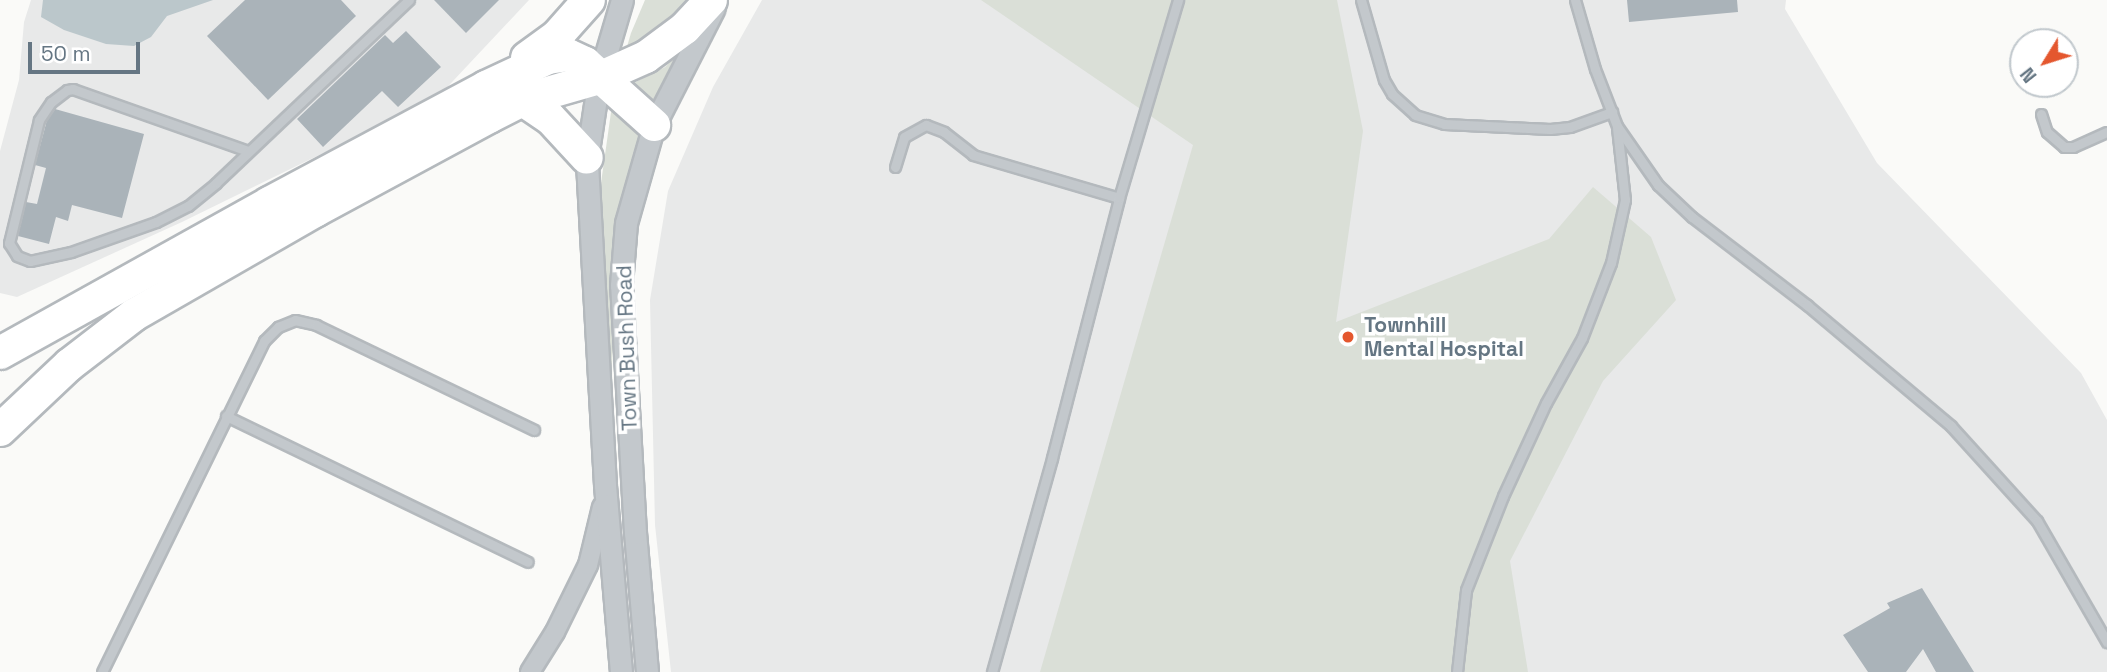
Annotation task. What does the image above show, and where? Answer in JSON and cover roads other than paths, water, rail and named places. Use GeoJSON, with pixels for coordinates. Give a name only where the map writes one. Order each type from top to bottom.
{"type":"FeatureCollection","features":[{"type":"Feature","properties":{"kind":"highway"},"geometry":{"type":"LineString","coordinates":[[486,87],[556,36],[589,0]]}},
{"type":"Feature","properties":{"kind":"highway"},"geometry":{"type":"LineString","coordinates":[[0,430],[69,365],[134,315],[327,204],[523,100],[599,78],[646,57],[672,39],[711,0]]}},
{"type":"Feature","properties":{"kind":"highway"},"geometry":{"type":"LineString","coordinates":[[0,353],[269,203],[526,67],[561,55],[585,62],[599,78],[654,125]]}},
{"type":"Feature","properties":{"kind":"highway"},"geometry":{"type":"LineString","coordinates":[[523,100],[550,118],[587,158]]}},
{"type":"Feature","properties":{"kind":"street","name":"Town Bush Road"},"geometry":{"type":"LineString","coordinates":[[621,672],[605,485],[587,158],[599,78],[622,0]]}},
{"type":"Feature","properties":{"kind":"street","name":"Town Bush Road"},"geometry":{"type":"LineString","coordinates":[[647,672],[621,285],[626,223],[654,125],[718,0]]}},
{"type":"Feature","properties":{"kind":"street"},"geometry":{"type":"LineString","coordinates":[[530,672],[555,632],[588,565],[595,543],[605,485]]}},
{"type":"Feature","properties":{"kind":"street"},"geometry":{"type":"LineString","coordinates":[[639,672],[643,639]]}},
{"type":"Feature","properties":{"kind":"lane"},"geometry":{"type":"LineString","coordinates":[[248,151],[73,89],[67,90],[51,102],[39,120],[9,243],[17,256],[30,261],[71,253],[156,222],[188,206],[248,151],[409,0]]}},
{"type":"Feature","properties":{"kind":"lane"},"geometry":{"type":"LineString","coordinates":[[992,672],[1052,458],[1119,198],[1178,0]]}},
{"type":"Feature","properties":{"kind":"lane"},"geometry":{"type":"LineString","coordinates":[[1362,0],[1384,80],[1401,104],[1427,120],[1444,124],[1550,129],[1570,127],[1612,112]]}},
{"type":"Feature","properties":{"kind":"lane"},"geometry":{"type":"LineString","coordinates":[[1457,672],[1466,590],[1503,496],[1546,403],[1581,338],[1611,262],[1625,200],[1617,126],[1575,0]]}},
{"type":"Feature","properties":{"kind":"lane"},"geometry":{"type":"LineString","coordinates":[[2041,114],[2047,132],[2064,147],[2073,147],[2107,132]]}},
{"type":"Feature","properties":{"kind":"lane"},"geometry":{"type":"LineString","coordinates":[[895,167],[904,137],[926,125],[944,132],[973,155],[1119,198]]}},
{"type":"Feature","properties":{"kind":"lane"},"geometry":{"type":"LineString","coordinates":[[1617,126],[1658,185],[1692,217],[1902,382],[1959,434],[2037,521],[2107,642]]}},
{"type":"Feature","properties":{"kind":"lane"},"geometry":{"type":"LineString","coordinates":[[102,672],[226,415],[264,341],[278,327],[299,320],[316,324],[534,430]]}},
{"type":"Feature","properties":{"kind":"lane"},"geometry":{"type":"LineString","coordinates":[[226,415],[528,562]]}},
{"type":"Feature","properties":{"kind":"place","name":"Townhill Mental Hospital"},"geometry":{"type":"Point","coordinates":[1348,337]}}]}
